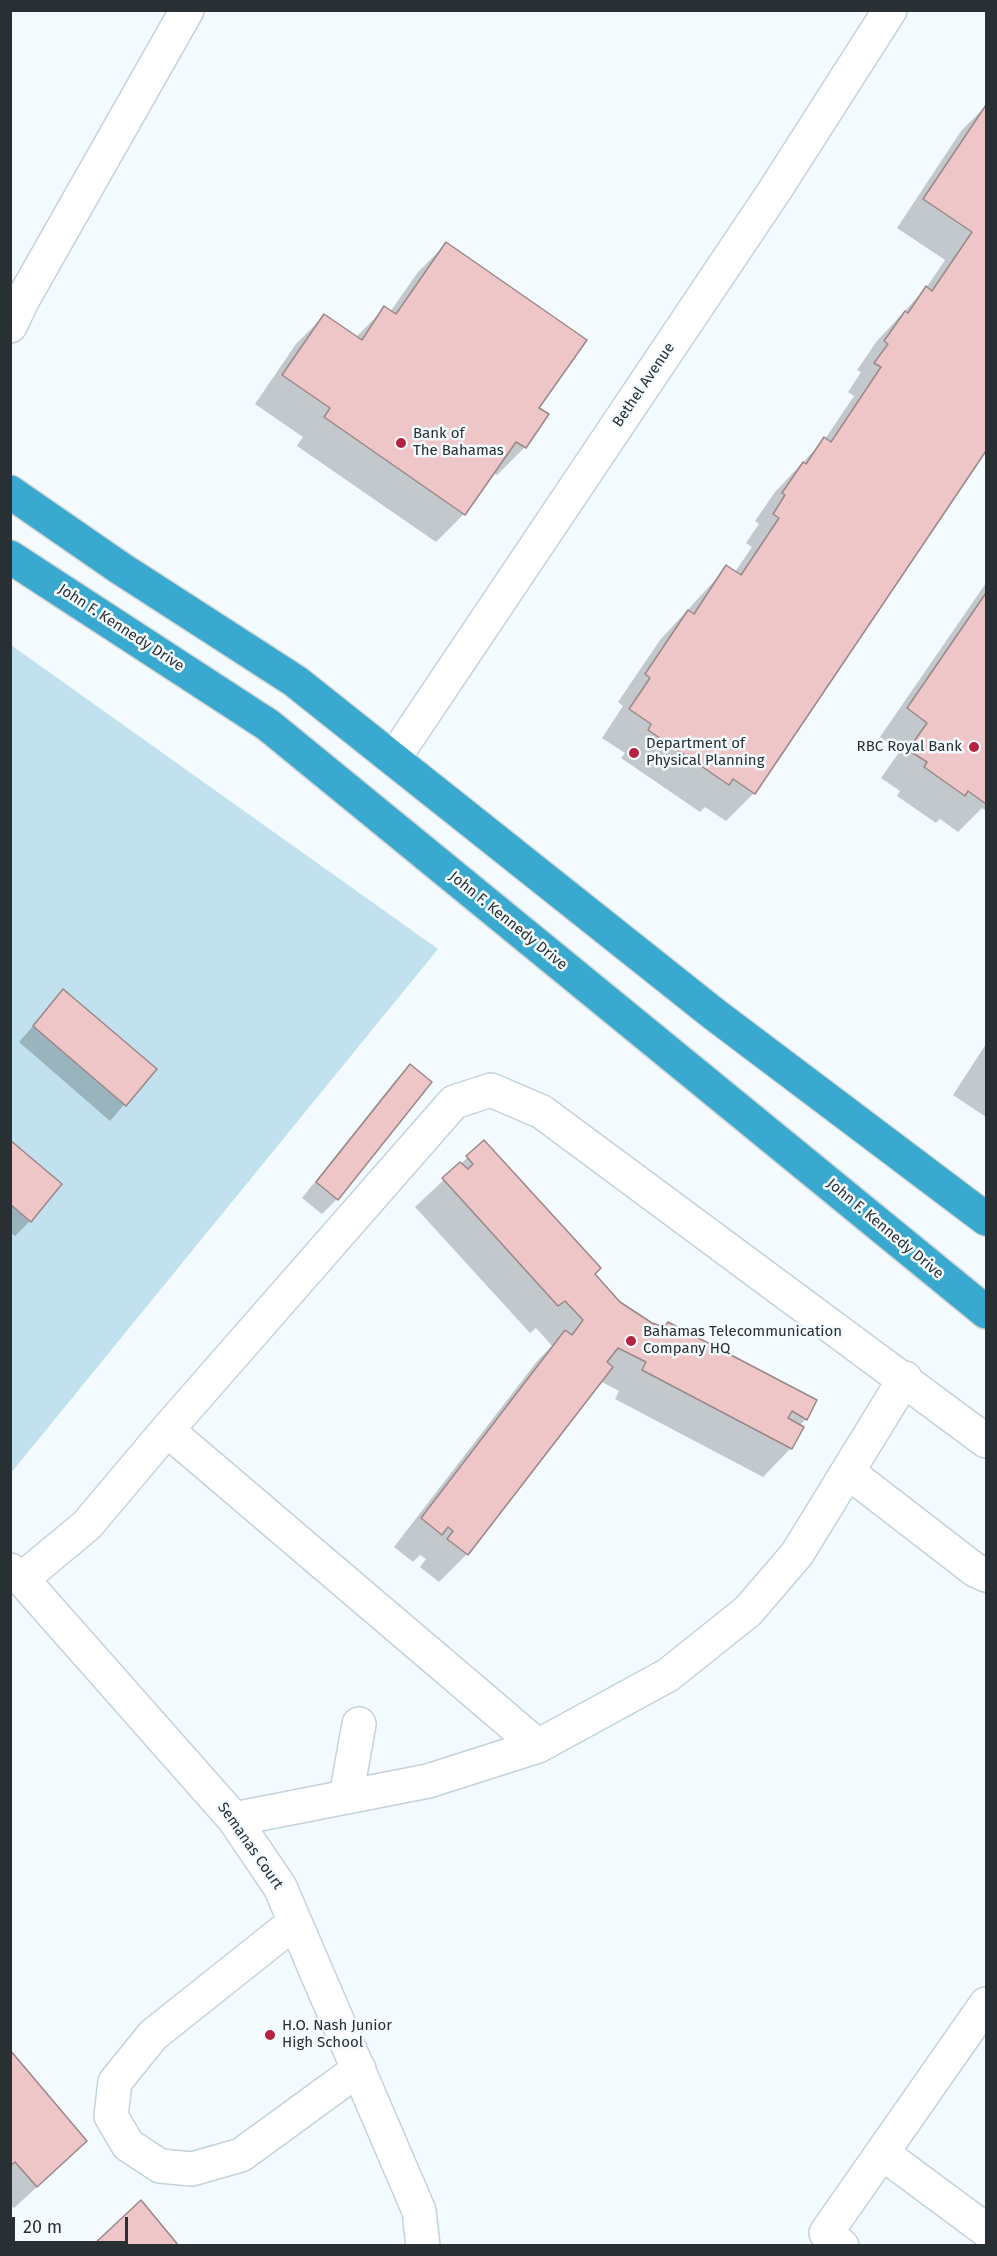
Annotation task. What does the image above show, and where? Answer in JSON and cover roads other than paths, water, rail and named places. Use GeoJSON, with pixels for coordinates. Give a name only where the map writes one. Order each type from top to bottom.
{"type":"FeatureCollection","features":[{"type":"Feature","properties":{"kind":"highway"},"geometry":{"type":"LineString","coordinates":[[10,492],[120,568],[295,681],[714,1014],[987,1219]]}},
{"type":"Feature","properties":{"kind":"highway","name":"John F. Kennedy Drive"},"geometry":{"type":"LineString","coordinates":[[10,557],[268,725],[987,1312]]}},
{"type":"Feature","properties":{"kind":"street"},"geometry":{"type":"LineString","coordinates":[[10,326],[23,299],[188,10]]}},
{"type":"Feature","properties":{"kind":"street","name":"Bethel Avenue"},"geometry":{"type":"LineString","coordinates":[[394,758],[775,190],[890,10]]}},
{"type":"Feature","properties":{"kind":"street"},"geometry":{"type":"LineString","coordinates":[[16,1575],[87,1525],[167,1430],[454,1102],[492,1090],[542,1112],[905,1378],[987,1441]]}},
{"type":"Feature","properties":{"kind":"street"},"geometry":{"type":"LineString","coordinates":[[234,1819],[428,1781],[538,1746],[668,1675],[748,1611],[797,1554],[905,1378]]}},
{"type":"Feature","properties":{"kind":"street"},"geometry":{"type":"LineString","coordinates":[[167,1430],[538,1746]]}},
{"type":"Feature","properties":{"kind":"street"},"geometry":{"type":"LineString","coordinates":[[848,1472],[975,1570],[987,1575]]}},
{"type":"Feature","properties":{"kind":"street","name":"Semanas Court"},"geometry":{"type":"LineString","coordinates":[[16,1575],[234,1819],[280,1887],[419,2211],[423,2246]]}},
{"type":"Feature","properties":{"kind":"street"},"geometry":{"type":"LineString","coordinates":[[346,1797],[359,1724]]}},
{"type":"Feature","properties":{"kind":"street"},"geometry":{"type":"LineString","coordinates":[[295,1922],[153,2035],[115,2082],[111,2116],[128,2145],[160,2166],[192,2169],[241,2155],[359,2069]]}},
{"type":"Feature","properties":{"kind":"street"},"geometry":{"type":"LineString","coordinates":[[842,2246],[826,2233],[987,2004]]}},
{"type":"Feature","properties":{"kind":"street"},"geometry":{"type":"LineString","coordinates":[[882,2153],[985,2226]]}},
{"type":"Feature","properties":{"kind":"place","name":"Bank of The Bahamas"},"geometry":{"type":"Point","coordinates":[401,443]}},
{"type":"Feature","properties":{"kind":"place","name":"RBC Royal Bank"},"geometry":{"type":"Point","coordinates":[974,747]}},
{"type":"Feature","properties":{"kind":"place","name":"Department of Physical Planning"},"geometry":{"type":"Point","coordinates":[634,753]}},
{"type":"Feature","properties":{"kind":"place","name":"Bahamas Telecommunication Company HQ"},"geometry":{"type":"Point","coordinates":[631,1341]}},
{"type":"Feature","properties":{"kind":"place","name":"H.O. Nash Junior High School"},"geometry":{"type":"Point","coordinates":[270,2035]}}]}
